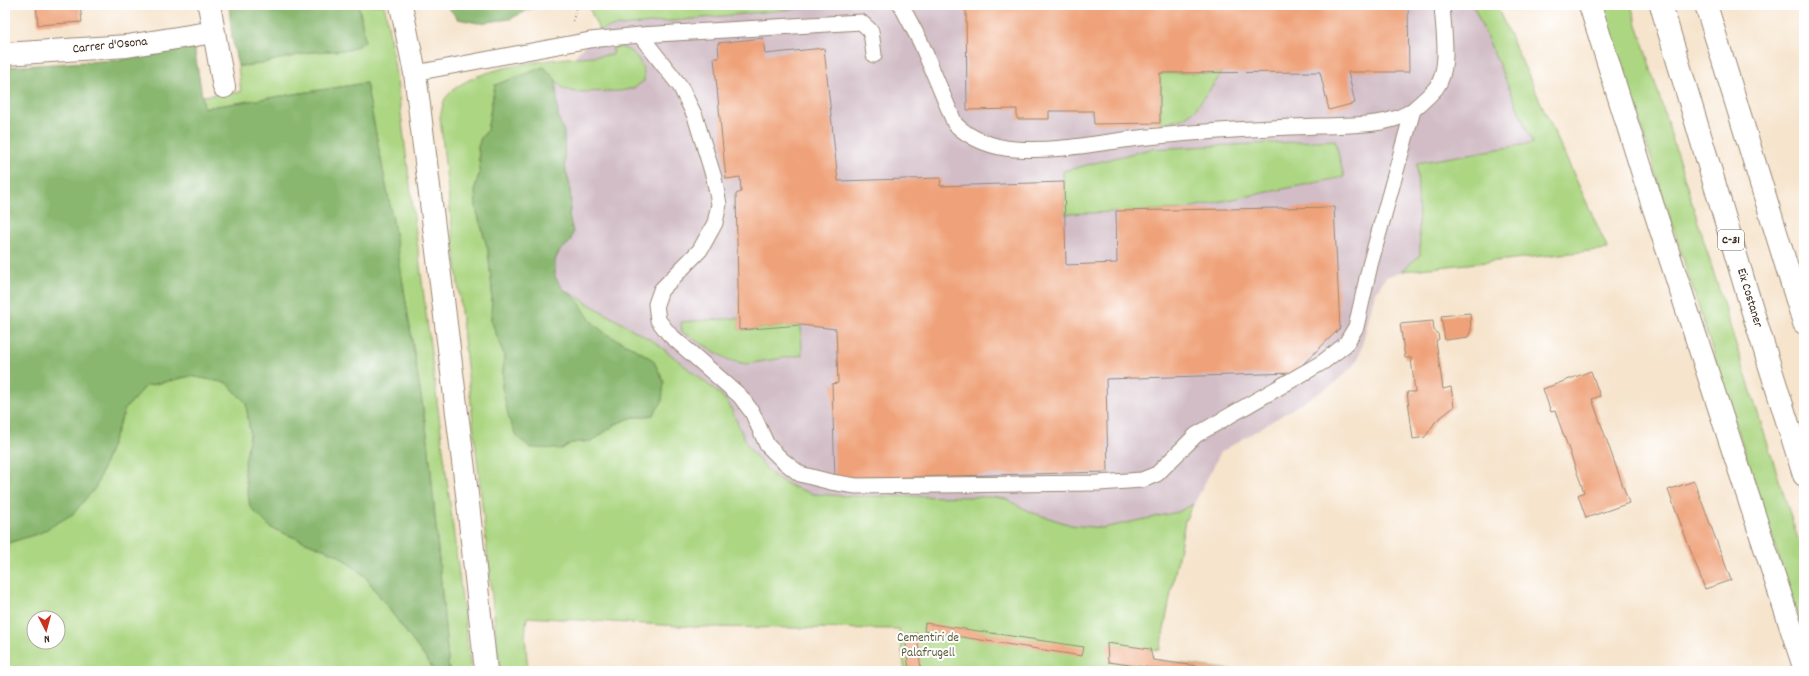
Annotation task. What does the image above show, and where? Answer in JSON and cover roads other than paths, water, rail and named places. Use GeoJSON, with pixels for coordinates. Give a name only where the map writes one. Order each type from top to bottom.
{"type":"FeatureCollection","features":[{"type":"Feature","properties":{"kind":"main road"},"geometry":{"type":"LineString","coordinates":[[209,5],[224,87]]}},
{"type":"Feature","properties":{"kind":"main road"},"geometry":{"type":"LineString","coordinates":[[401,5],[415,73],[467,494],[486,671]]}},
{"type":"Feature","properties":{"kind":"main road"},"geometry":{"type":"LineString","coordinates":[[1590,5],[1653,206],[1804,667]]}},
{"type":"Feature","properties":{"kind":"main road","name":"Eix Costaner"},"geometry":{"type":"LineString","coordinates":[[1661,5],[1755,319],[1804,475]]}},
{"type":"Feature","properties":{"kind":"main road"},"geometry":{"type":"LineString","coordinates":[[1706,5],[1804,323]]}},
{"type":"Feature","properties":{"kind":"main road","name":"Carrer d'Osona"},"geometry":{"type":"LineString","coordinates":[[5,54],[127,46],[214,32]]}},
{"type":"Feature","properties":{"kind":"lane"},"geometry":{"type":"LineString","coordinates":[[901,5],[921,43],[955,124],[962,131],[976,139],[1001,148],[1052,150],[1139,138],[1372,123],[1398,118],[1413,110],[1436,87],[1443,71],[1445,58],[1442,5]]}},
{"type":"Feature","properties":{"kind":"lane"},"geometry":{"type":"LineString","coordinates":[[415,73],[590,40],[640,35],[861,22],[871,31],[874,55]]}},
{"type":"Feature","properties":{"kind":"lane"},"geometry":{"type":"LineString","coordinates":[[640,35],[680,86],[695,116],[714,178],[718,204],[715,222],[700,250],[661,290],[656,304],[658,320],[669,334],[740,396],[752,412],[767,445],[782,460],[800,474],[830,482],[856,486],[1098,483],[1142,480],[1157,474],[1196,435],[1323,362],[1345,345],[1356,327],[1370,265],[1413,110]]}},
{"type":"Feature","properties":{"kind":"park label","name":"Cementiri de Palafrugell"},"geometry":{"type":"Point","coordinates":[928,646]}}]}
